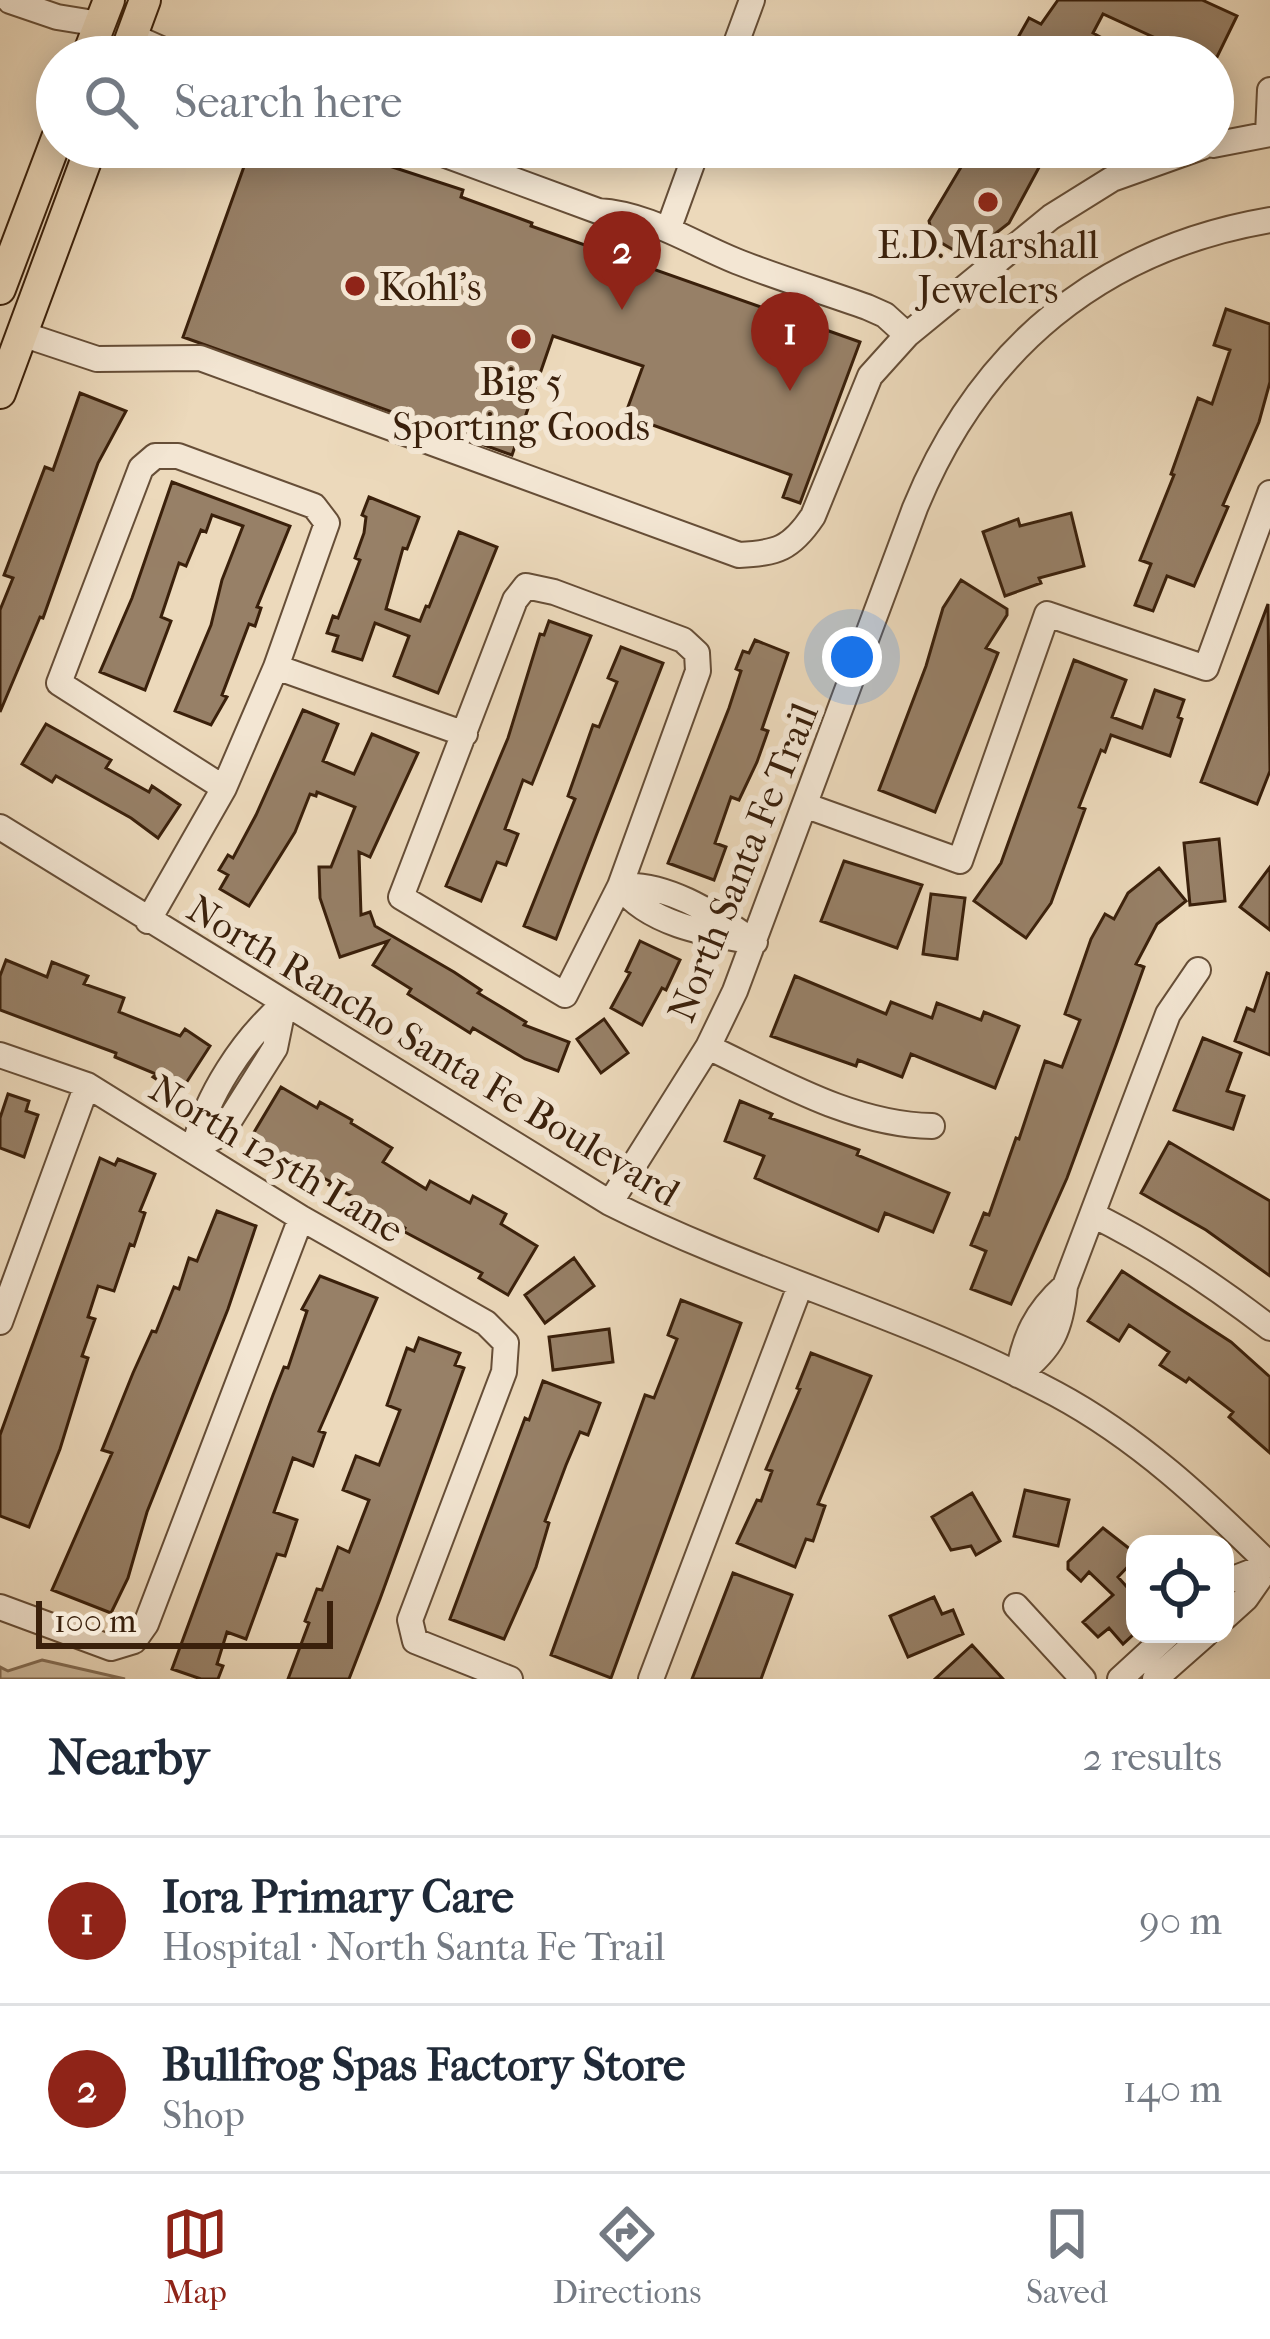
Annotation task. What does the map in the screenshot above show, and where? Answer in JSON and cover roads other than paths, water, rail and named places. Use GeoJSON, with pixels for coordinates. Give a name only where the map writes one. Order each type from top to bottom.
{"type":"FeatureCollection","features":[{"type":"Feature","properties":{"kind":"main road"},"geometry":{"type":"LineString","coordinates":[[132,36],[145,0]]}},
{"type":"Feature","properties":{"kind":"main road"},"geometry":{"type":"LineString","coordinates":[[0,289],[46,168]]}},
{"type":"Feature","properties":{"kind":"main road"},"geometry":{"type":"LineString","coordinates":[[0,393],[83,168]]}},
{"type":"Feature","properties":{"kind":"street"},"geometry":{"type":"LineString","coordinates":[[739,36],[752,0]]}},
{"type":"Feature","properties":{"kind":"street"},"geometry":{"type":"LineString","coordinates":[[10,1],[57,17],[104,12]]}},
{"type":"Feature","properties":{"kind":"street"},"geometry":{"type":"LineString","coordinates":[[1234,141],[1269,134],[1270,90]]}},
{"type":"Feature","properties":{"kind":"street"},"geometry":{"type":"LineString","coordinates":[[481,168],[598,211],[617,212],[668,230],[736,261],[867,307],[885,315],[907,335]]}},
{"type":"Feature","properties":{"kind":"street"},"geometry":{"type":"LineString","coordinates":[[668,230],[690,168]]}},
{"type":"Feature","properties":{"kind":"street"},"geometry":{"type":"LineString","coordinates":[[22,334],[98,359],[200,358],[739,556],[776,553],[801,535],[813,517],[870,376],[907,335],[1051,217],[1112,179],[1143,168]]}},
{"type":"Feature","properties":{"kind":"street","name":"North Santa Fe Trail"},"geometry":{"type":"LineString","coordinates":[[610,1204],[708,1047],[755,942],[909,524],[935,459],[967,406],[1042,325],[1102,281],[1155,252],[1207,233],[1270,220]]}},
{"type":"Feature","properties":{"kind":"street"},"geometry":{"type":"LineString","coordinates":[[148,921],[224,788],[276,667],[327,524],[314,506],[178,456],[155,456],[141,468],[59,682],[224,788]]}},
{"type":"Feature","properties":{"kind":"street"},"geometry":{"type":"LineString","coordinates":[[807,806],[960,861],[1046,614],[1206,668],[1270,493]]}},
{"type":"Feature","properties":{"kind":"street"},"geometry":{"type":"LineString","coordinates":[[526,586],[683,640],[698,653],[698,671],[620,886],[565,995],[401,897],[465,734],[515,600],[526,586]]}},
{"type":"Feature","properties":{"kind":"street"},"geometry":{"type":"LineString","coordinates":[[276,667],[465,734]]}},
{"type":"Feature","properties":{"kind":"street","name":"North Rancho Santa Fe Boulevard"},"geometry":{"type":"LineString","coordinates":[[0,827],[610,1204],[680,1239],[925,1332],[1018,1375],[1113,1428],[1157,1461],[1270,1565]]}},
{"type":"Feature","properties":{"kind":"street"},"geometry":{"type":"LineString","coordinates":[[620,886],[642,884],[713,913],[755,942]]}},
{"type":"Feature","properties":{"kind":"street"},"geometry":{"type":"LineString","coordinates":[[1018,1375],[1044,1354],[1062,1319],[1065,1286],[1168,1014],[1198,970]]}},
{"type":"Feature","properties":{"kind":"street"},"geometry":{"type":"LineString","coordinates":[[194,1148],[221,1134],[275,1048],[284,1004]]}},
{"type":"Feature","properties":{"kind":"street"},"geometry":{"type":"LineString","coordinates":[[708,1047],[815,1097],[895,1126],[932,1126]]}},
{"type":"Feature","properties":{"kind":"street","name":"North 125th Lane"},"geometry":{"type":"LineString","coordinates":[[0,1055],[87,1085],[301,1218],[486,1323],[506,1343],[504,1372],[410,1620],[415,1641],[510,1679]]}},
{"type":"Feature","properties":{"kind":"street"},"geometry":{"type":"LineString","coordinates":[[0,1322],[87,1085]]}},
{"type":"Feature","properties":{"kind":"street"},"geometry":{"type":"LineString","coordinates":[[1093,1215],[1222,1291],[1270,1328]]}},
{"type":"Feature","properties":{"kind":"street"},"geometry":{"type":"LineString","coordinates":[[0,1607],[110,1648],[134,1641],[146,1624],[301,1218]]}},
{"type":"Feature","properties":{"kind":"street"},"geometry":{"type":"LineString","coordinates":[[651,1679],[800,1286]]}},
{"type":"Feature","properties":{"kind":"street"},"geometry":{"type":"LineString","coordinates":[[1234,1579],[1270,1565]]}},
{"type":"Feature","properties":{"kind":"street"},"geometry":{"type":"LineString","coordinates":[[1234,1609],[1270,1565]]}},
{"type":"Feature","properties":{"kind":"street"},"geometry":{"type":"LineString","coordinates":[[1016,1606],[1083,1679]]}},
{"type":"Feature","properties":{"kind":"street"},"geometry":{"type":"LineString","coordinates":[[1120,1679],[1159,1643]]}},
{"type":"Feature","properties":{"kind":"street"},"geometry":{"type":"LineString","coordinates":[[1155,1679],[1196,1643]]}},
{"type":"Feature","properties":{"kind":"place","name":"E.D. Marshall Jewelers"},"geometry":{"type":"Point","coordinates":[988,202]}},
{"type":"Feature","properties":{"kind":"place","name":"Kohl's"},"geometry":{"type":"Point","coordinates":[355,286]}},
{"type":"Feature","properties":{"kind":"place","name":"Bullfrog Spas Factory Store"},"geometry":{"type":"Point","coordinates":[622,310]}},
{"type":"Feature","properties":{"kind":"place","name":"Big 5 Sporting Goods"},"geometry":{"type":"Point","coordinates":[521,339]}},
{"type":"Feature","properties":{"kind":"place","name":"Iora Primary Care"},"geometry":{"type":"Point","coordinates":[790,391]}}]}
